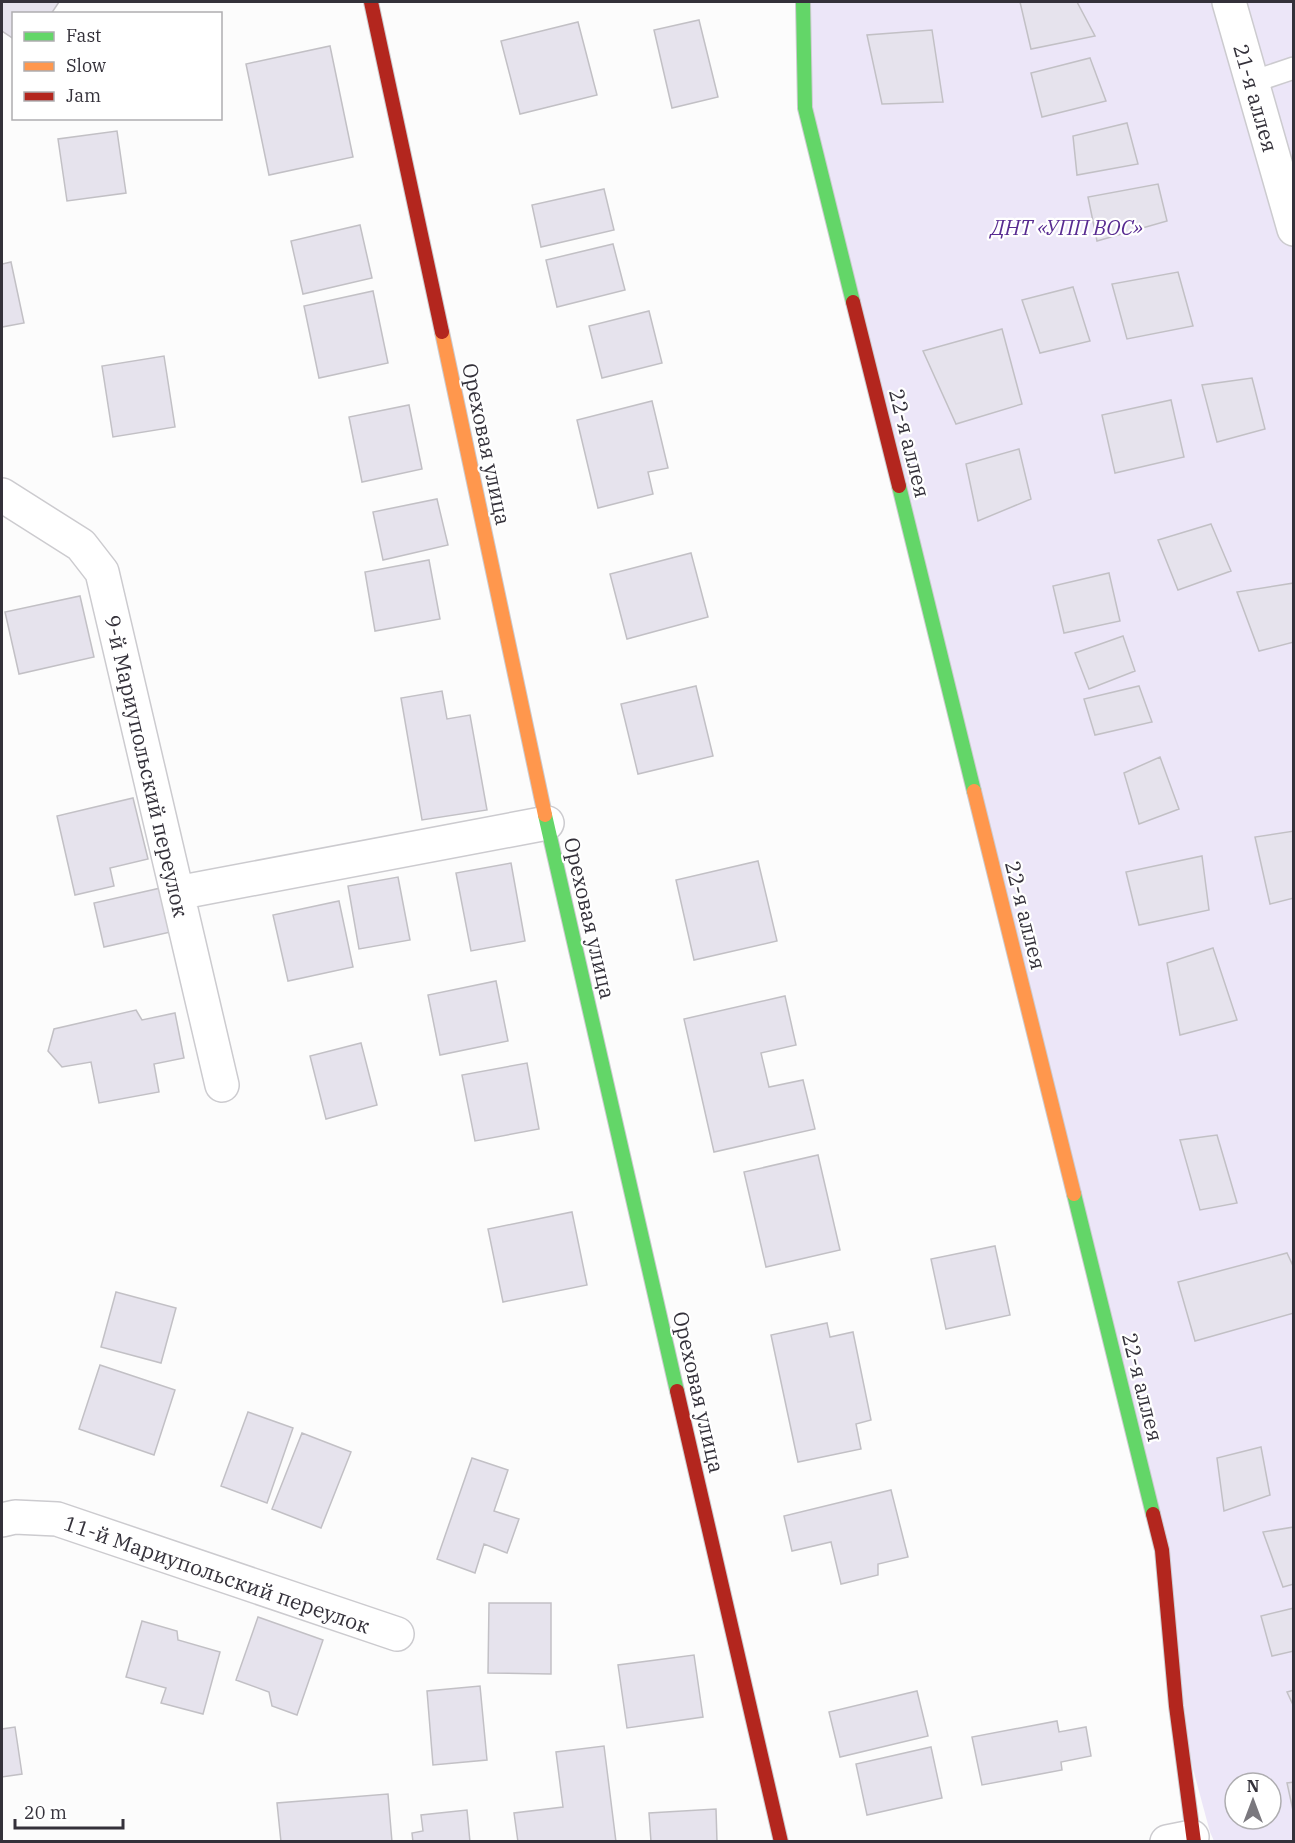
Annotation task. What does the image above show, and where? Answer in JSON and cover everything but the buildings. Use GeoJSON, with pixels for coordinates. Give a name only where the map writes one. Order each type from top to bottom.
{"type":"FeatureCollection","features":[{"type":"Feature","properties":{"kind":"street","name":"Ореховая улица"},"geometry":{"type":"LineString","coordinates":[[371,2],[547,823],[781,1842]]}},
{"type":"Feature","properties":{"kind":"street","name":"22-я аллея"},"geometry":{"type":"LineString","coordinates":[[803,2],[805,108],[1162,1550],[1176,1706],[1184,1840]]}},
{"type":"Feature","properties":{"kind":"street","name":"21-я аллея"},"geometry":{"type":"LineString","coordinates":[[1229,2],[1293,230]]}},
{"type":"Feature","properties":{"kind":"street","name":"9-й Мариупольский переулок"},"geometry":{"type":"LineString","coordinates":[[2,495],[81,545],[102,572],[222,1085]]}},
{"type":"Feature","properties":{"kind":"street"},"geometry":{"type":"LineString","coordinates":[[177,893],[547,823]]}},
{"type":"Feature","properties":{"kind":"street","name":"11-й Мариупольский переулок"},"geometry":{"type":"LineString","coordinates":[[2,1520],[15,1517],[57,1519],[396,1634]]}},
{"type":"Feature","properties":{"kind":"lane"},"geometry":{"type":"LineString","coordinates":[[1252,82],[1293,68]]}},
{"type":"Feature","properties":{"kind":"green space","name":"ДНТ «УПП ВОС»"},"geometry":{"type":"Polygon","coordinates":[[[799,2],[1293,2],[1293,1841],[1214,1841],[1176,1706],[1162,1550],[805,108],[799,2]]]}},
{"type":"Feature","properties":{"kind":"traffic: fast"},"geometry":{"type":"LineString","coordinates":[[803,2],[805,108],[853,302]]}},
{"type":"Feature","properties":{"kind":"traffic: fast"},"geometry":{"type":"LineString","coordinates":[[899,486],[974,791]]}},
{"type":"Feature","properties":{"kind":"traffic: fast"},"geometry":{"type":"LineString","coordinates":[[545,815],[677,1391]]}},
{"type":"Feature","properties":{"kind":"traffic: fast"},"geometry":{"type":"LineString","coordinates":[[1074,1194],[1153,1514]]}},
{"type":"Feature","properties":{"kind":"traffic: slow"},"geometry":{"type":"LineString","coordinates":[[442,332],[545,815]]}},
{"type":"Feature","properties":{"kind":"traffic: slow"},"geometry":{"type":"LineString","coordinates":[[974,791],[1074,1194]]}},
{"type":"Feature","properties":{"kind":"traffic: jam"},"geometry":{"type":"LineString","coordinates":[[371,2],[442,332]]}},
{"type":"Feature","properties":{"kind":"traffic: jam"},"geometry":{"type":"LineString","coordinates":[[853,302],[899,486]]}},
{"type":"Feature","properties":{"kind":"traffic: jam"},"geometry":{"type":"LineString","coordinates":[[677,1391],[781,1842]]}},
{"type":"Feature","properties":{"kind":"traffic: jam"},"geometry":{"type":"LineString","coordinates":[[1153,1514],[1162,1550],[1176,1706],[1194,1842]]}}]}
